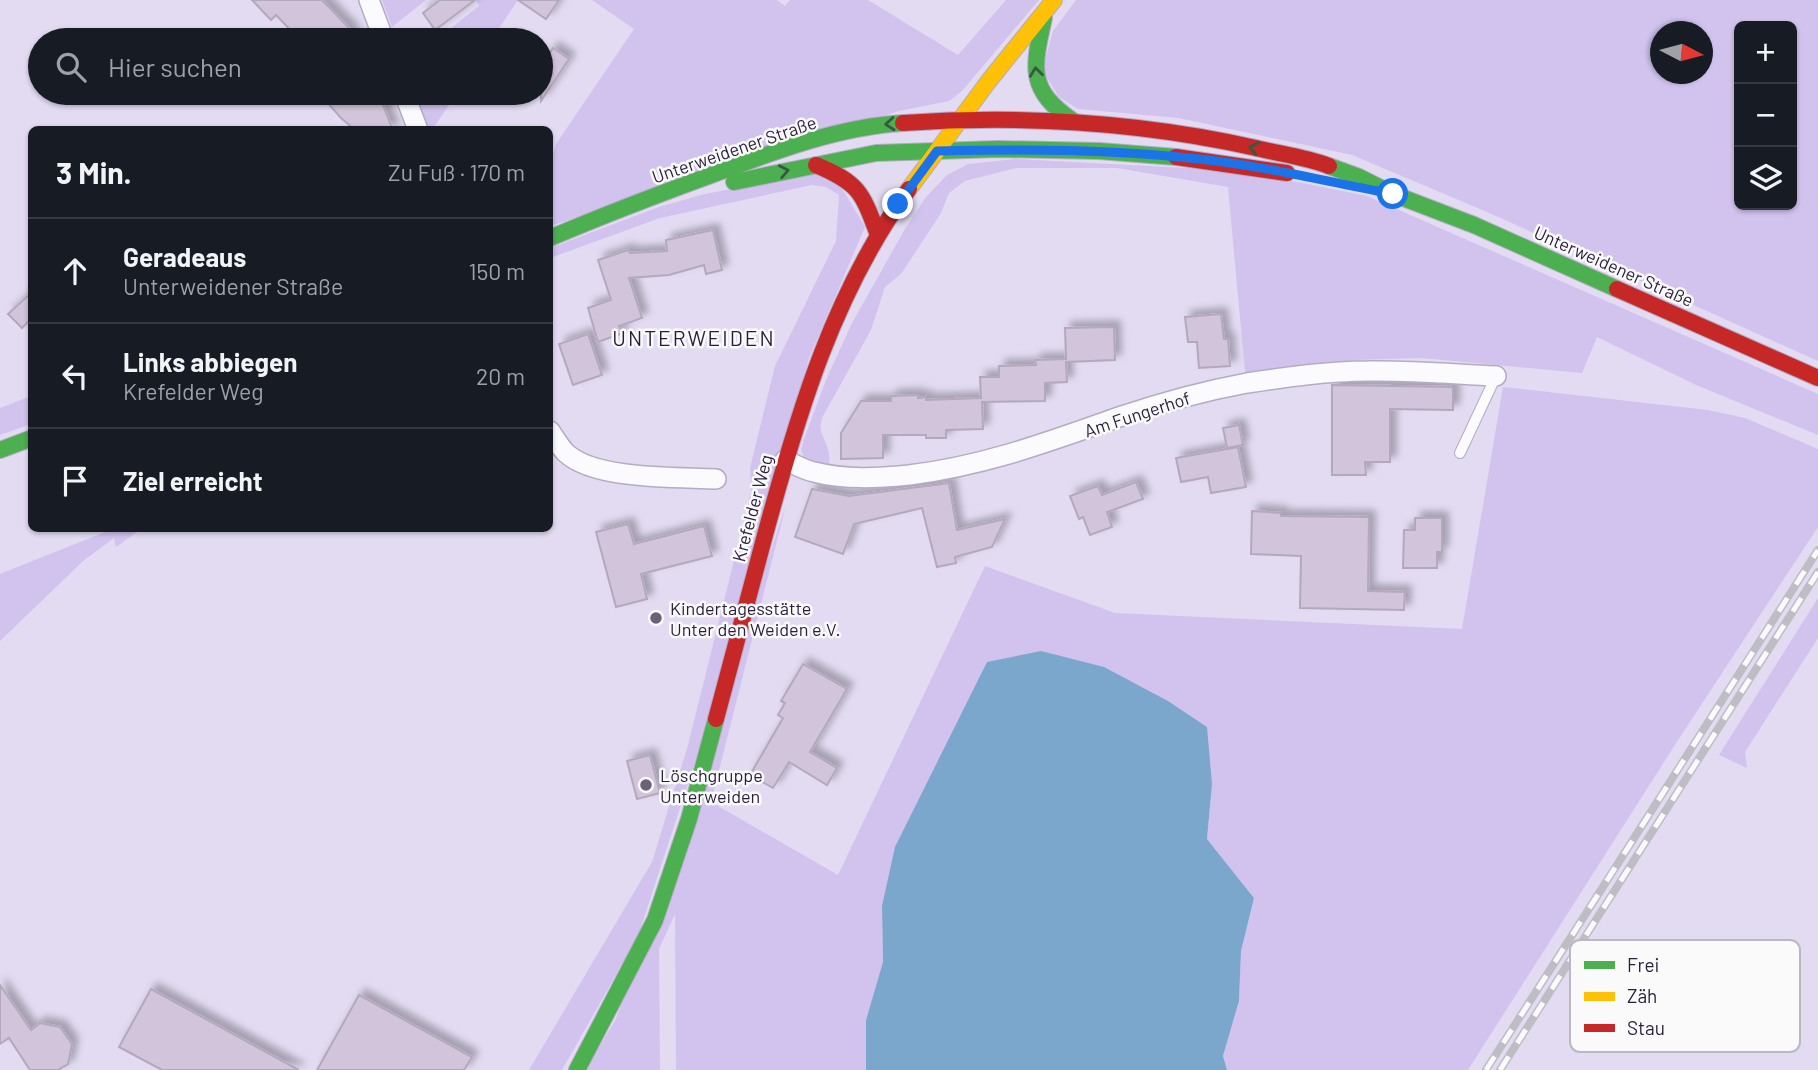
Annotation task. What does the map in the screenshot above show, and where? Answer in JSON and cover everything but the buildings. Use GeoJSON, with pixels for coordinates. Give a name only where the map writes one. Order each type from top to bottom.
{"type":"FeatureCollection","features":[{"type":"Feature","properties":{"kind":"street"},"geometry":{"type":"LineString","coordinates":[[369,0],[380,28]]}},
{"type":"Feature","properties":{"kind":"street"},"geometry":{"type":"LineString","coordinates":[[1050,4],[1034,60],[1035,76],[1039,90],[1047,101],[1073,121]]}},
{"type":"Feature","properties":{"kind":"street","name":"Krefelder Weg"},"geometry":{"type":"LineString","coordinates":[[577,1070],[614,1002],[659,907],[689,819],[785,460],[811,374],[852,280],[878,235],[937,151],[1050,4]]}},
{"type":"Feature","properties":{"kind":"street"},"geometry":{"type":"LineString","coordinates":[[409,105],[416,126]]}},
{"type":"Feature","properties":{"kind":"street","name":"Unterweidener Straße"},"geometry":{"type":"LineString","coordinates":[[553,237],[617,210],[797,145],[874,125],[1073,121],[1166,130],[1321,163],[1359,177],[1393,194],[1474,225],[1818,378]]}},
{"type":"Feature","properties":{"kind":"street","name":"Unterweidener Straße"},"geometry":{"type":"LineString","coordinates":[[617,210],[752,177],[876,153],[998,149],[1200,159],[1393,194]]}},
{"type":"Feature","properties":{"kind":"street"},"geometry":{"type":"LineString","coordinates":[[816,165],[842,176],[862,191],[878,235]]}},
{"type":"Feature","properties":{"kind":"street","name":"Am Fungerhof"},"geometry":{"type":"LineString","coordinates":[[785,460],[812,472],[838,477],[892,477],[943,471],[996,460],[1121,416],[1246,383],[1366,370],[1496,376]]}},
{"type":"Feature","properties":{"kind":"street"},"geometry":{"type":"LineString","coordinates":[[553,435],[567,454],[593,468],[626,474],[716,479]]}},
{"type":"Feature","properties":{"kind":"street"},"geometry":{"type":"LineString","coordinates":[[0,450],[28,440]]}},
{"type":"Feature","properties":{"kind":"lane"},"geometry":{"type":"LineString","coordinates":[[1460,453],[1496,376]]}},
{"type":"Feature","properties":{"kind":"shaded area"},"geometry":{"type":"Polygon","coordinates":[[[382,0],[426,0],[392,27],[382,0]]]}},
{"type":"Feature","properties":{"kind":"shaded area"},"geometry":{"type":"Polygon","coordinates":[[[476,0],[518,0],[499,28],[451,28],[479,6],[476,0]]]}},
{"type":"Feature","properties":{"kind":"shaded area"},"geometry":{"type":"Polygon","coordinates":[[[592,0],[777,0],[785,6],[790,0],[868,0],[958,55],[1006,0],[1039,0],[962,91],[949,101],[899,111],[553,225],[553,153],[556,144],[634,29],[592,0]]]}},
{"type":"Feature","properties":{"kind":"shaded area"},"geometry":{"type":"Polygon","coordinates":[[[1076,0],[1818,0],[1818,361],[1487,212],[1352,155],[1179,118],[1078,109],[1059,97],[1042,70],[1053,31],[1076,0]]]}},
{"type":"Feature","properties":{"kind":"shaded area"},"geometry":{"type":"Polygon","coordinates":[[[420,105],[449,105],[435,126],[428,126],[420,105]]]}},
{"type":"Feature","properties":{"kind":"shaded area"},"geometry":{"type":"Polygon","coordinates":[[[1015,159],[1242,171],[1367,196],[1818,394],[1818,435],[1696,385],[1597,337],[1582,373],[1421,358],[1354,360],[1245,372],[1228,187],[1117,168],[1016,168],[965,181],[949,193],[941,213],[901,274],[885,287],[871,330],[823,416],[821,429],[829,452],[829,468],[805,460],[801,450],[804,439],[826,380],[852,323],[926,197],[947,175],[968,164],[1015,159]]]}},
{"type":"Feature","properties":{"kind":"shaded area"},"geometry":{"type":"Polygon","coordinates":[[[817,172],[833,173],[865,227],[809,358],[695,762],[638,936],[562,1070],[529,1070],[652,862],[688,745],[751,492],[750,468],[775,366],[836,241],[839,195],[826,187],[812,185],[660,218],[553,257],[553,247],[659,207],[705,194],[817,172]]]}},
{"type":"Feature","properties":{"kind":"shaded area"},"geometry":{"type":"Polygon","coordinates":[[[1503,387],[1708,410],[1745,418],[1818,449],[1818,527],[1678,740],[1468,1070],[1227,1070],[1223,1056],[1239,1001],[1241,951],[1254,898],[1207,839],[1212,784],[987,662],[882,906],[883,962],[866,1020],[866,1070],[676,1070],[675,914],[659,949],[660,1070],[585,1070],[616,1019],[786,505],[711,802],[838,875],[985,566],[1115,613],[1462,629],[1503,387]]]}},
{"type":"Feature","properties":{"kind":"shaded area"},"geometry":{"type":"Polygon","coordinates":[[[28,397],[28,425],[0,435],[0,408],[28,397]]]}},
{"type":"Feature","properties":{"kind":"shaded area"},"geometry":{"type":"Polygon","coordinates":[[[105,532],[137,532],[116,547],[114,538],[83,561],[0,641],[0,574],[105,532]]]}},
{"type":"Feature","properties":{"kind":"shaded area"},"geometry":{"type":"Polygon","coordinates":[[[1818,598],[1818,638],[1745,752],[1747,768],[1719,755],[1818,598]]]}},
{"type":"Feature","properties":{"kind":"water"},"geometry":{"type":"Polygon","coordinates":[[[1041,651],[1104,667],[1168,701],[1207,727],[1212,784],[1207,839],[1254,898],[1241,951],[1239,1001],[1223,1056],[1227,1070],[866,1070],[866,1020],[883,962],[882,906],[895,847],[987,662],[1041,651]]]}},
{"type":"Feature","properties":{"kind":"railway"},"geometry":{"type":"LineString","coordinates":[[1486,1070],[1818,550]]}},
{"type":"Feature","properties":{"kind":"railway"},"geometry":{"type":"LineString","coordinates":[[1583,940],[1818,572]]}},
{"type":"Feature","properties":{"kind":"railway"},"geometry":{"type":"LineString","coordinates":[[1500,1070],[1570,960]]}},
{"type":"Feature","properties":{"kind":"traffic: fast"},"geometry":{"type":"LineString","coordinates":[[1044,18],[1037,51],[1037,76],[1048,98],[1073,121]]}},
{"type":"Feature","properties":{"kind":"traffic: fast"},"geometry":{"type":"LineString","coordinates":[[553,237],[783,149],[855,129],[903,123]]}},
{"type":"Feature","properties":{"kind":"traffic: fast"},"geometry":{"type":"LineString","coordinates":[[734,182],[876,153],[998,149],[1099,151],[1176,157]]}},
{"type":"Feature","properties":{"kind":"traffic: fast"},"geometry":{"type":"LineString","coordinates":[[1329,166],[1474,225],[1617,289]]}},
{"type":"Feature","properties":{"kind":"traffic: fast"},"geometry":{"type":"LineString","coordinates":[[0,450],[28,440]]}},
{"type":"Feature","properties":{"kind":"traffic: fast"},"geometry":{"type":"LineString","coordinates":[[577,1070],[655,920],[689,819],[716,719]]}},
{"type":"Feature","properties":{"kind":"traffic: slow"},"geometry":{"type":"LineString","coordinates":[[909,189],[988,82],[1054,0]]}},
{"type":"Feature","properties":{"kind":"traffic: jam"},"geometry":{"type":"LineString","coordinates":[[903,123],[992,120],[1124,127],[1212,139],[1329,166]]}},
{"type":"Feature","properties":{"kind":"traffic: jam"},"geometry":{"type":"LineString","coordinates":[[1176,157],[1287,173]]}},
{"type":"Feature","properties":{"kind":"traffic: jam"},"geometry":{"type":"LineString","coordinates":[[816,165],[842,177],[857,191],[868,208],[878,235]]}},
{"type":"Feature","properties":{"kind":"traffic: jam"},"geometry":{"type":"LineString","coordinates":[[716,719],[778,489],[821,354],[860,269],[909,189]]}},
{"type":"Feature","properties":{"kind":"traffic: jam"},"geometry":{"type":"LineString","coordinates":[[1617,289],[1818,378]]}},
{"type":"Feature","properties":{"kind":"place","name":"Kindertagesstätte Unter den Weiden e.V."},"geometry":{"type":"Point","coordinates":[656,618]}},
{"type":"Feature","properties":{"kind":"place","name":"Löschgruppe Unterweiden"},"geometry":{"type":"Point","coordinates":[646,785]}},
{"type":"Feature","properties":{"kind":"district","name":"UNTERWEIDEN"},"geometry":{"type":"Point","coordinates":[694,337]}},
{"type":"Feature","properties":{"kind":"route"},"geometry":{"type":"LineString","coordinates":[[898,204],[937,151],[998,149],[1200,159],[1393,194]]}}]}
